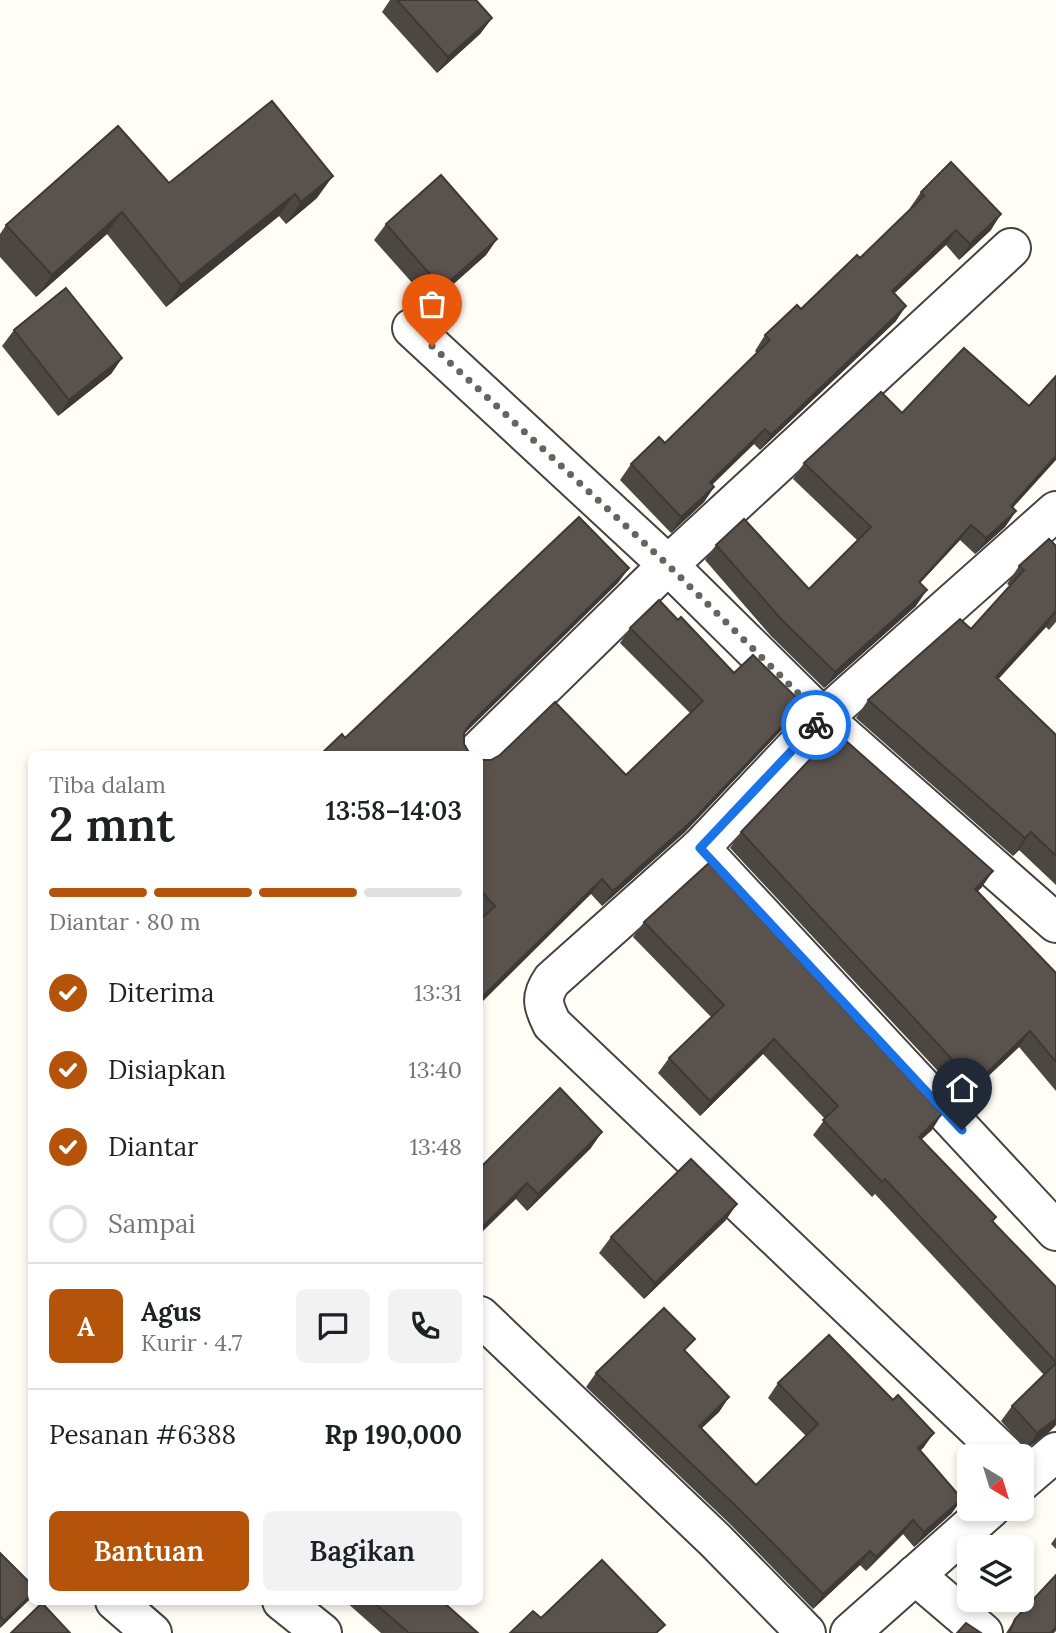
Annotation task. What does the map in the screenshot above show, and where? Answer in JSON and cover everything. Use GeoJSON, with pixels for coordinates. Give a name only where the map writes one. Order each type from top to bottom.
{"type":"FeatureCollection","features":[{"type":"Feature","properties":{"kind":"street"},"geometry":{"type":"LineString","coordinates":[[478,751],[668,565],[1011,248]]}},
{"type":"Feature","properties":{"kind":"street"},"geometry":{"type":"LineString","coordinates":[[412,328],[668,565],[823,718],[1056,923]]}},
{"type":"Feature","properties":{"kind":"street"},"geometry":{"type":"LineString","coordinates":[[991,1444],[552,1024],[542,1004],[544,990],[552,979],[700,848],[823,718],[1052,522]]}},
{"type":"Feature","properties":{"kind":"street"},"geometry":{"type":"LineString","coordinates":[[700,848],[1056,1231]]}},
{"type":"Feature","properties":{"kind":"street"},"geometry":{"type":"LineString","coordinates":[[483,1319],[715,1540],[806,1633]]}},
{"type":"Feature","properties":{"kind":"street"},"geometry":{"type":"LineString","coordinates":[[1034,1463],[1056,1452]]}},
{"type":"Feature","properties":{"kind":"street"},"geometry":{"type":"LineString","coordinates":[[850,1633],[976,1521]]}},
{"type":"Feature","properties":{"kind":"street"},"geometry":{"type":"LineString","coordinates":[[915,1575],[983,1633]]}},
{"type":"Feature","properties":{"kind":"street"},"geometry":{"type":"LineString","coordinates":[[120,1605],[152,1633]]}},
{"type":"Feature","properties":{"kind":"street"},"geometry":{"type":"LineString","coordinates":[[287,1605],[322,1633]]}},
{"type":"Feature","properties":{"kind":"building"},"geometry":{"type":"Polygon","coordinates":[[[397,0],[476,0],[492,18],[448,57],[397,0]]]}},
{"type":"Feature","properties":{"kind":"building"},"geometry":{"type":"Polygon","coordinates":[[[272,101],[333,176],[301,202],[295,194],[181,285],[122,212],[52,275],[6,225],[118,126],[169,183],[272,101]]]}},
{"type":"Feature","properties":{"kind":"building"},"geometry":{"type":"Polygon","coordinates":[[[951,162],[1001,214],[970,244],[956,230],[892,291],[906,306],[771,435],[765,429],[710,482],[714,487],[681,517],[631,464],[659,437],[665,443],[770,340],[765,335],[797,305],[801,309],[857,255],[860,258],[924,196],[921,192],[951,162]]]}},
{"type":"Feature","properties":{"kind":"building"},"geometry":{"type":"Polygon","coordinates":[[[441,175],[497,239],[442,288],[386,224],[441,175]]]}},
{"type":"Feature","properties":{"kind":"building"},"geometry":{"type":"Polygon","coordinates":[[[66,288],[122,358],[69,400],[14,330],[66,288]]]}},
{"type":"Feature","properties":{"kind":"building"},"geometry":{"type":"Polygon","coordinates":[[[964,348],[1029,406],[1056,376],[1056,456],[1011,506],[1016,511],[986,538],[971,525],[919,582],[927,590],[835,672],[782,620],[716,545],[744,519],[809,589],[871,527],[804,463],[881,392],[902,413],[964,348]]]}},
{"type":"Feature","properties":{"kind":"building"},"geometry":{"type":"Polygon","coordinates":[[[579,517],[629,568],[470,724],[464,733],[464,744],[468,751],[324,751],[342,734],[345,738],[579,517]]]}},
{"type":"Feature","properties":{"kind":"building"},"geometry":{"type":"Polygon","coordinates":[[[1049,539],[1056,546],[1056,611],[996,677],[1056,735],[1056,856],[1031,832],[1025,838],[868,700],[960,619],[971,629],[1024,570],[1019,566],[1049,539]]]}},
{"type":"Feature","properties":{"kind":"building"},"geometry":{"type":"Polygon","coordinates":[[[659,600],[678,620],[681,617],[734,673],[753,655],[803,704],[695,818],[613,891],[602,879],[483,996],[483,917],[495,906],[483,893],[483,760],[491,760],[500,755],[555,702],[626,775],[703,701],[630,628],[659,600]]]}},
{"type":"Feature","properties":{"kind":"building"},"geometry":{"type":"Polygon","coordinates":[[[836,732],[993,871],[975,889],[1056,973],[1056,1062],[1030,1031],[975,1084],[741,832],[836,732]]]}},
{"type":"Feature","properties":{"kind":"building"},"geometry":{"type":"Polygon","coordinates":[[[709,863],[942,1114],[919,1137],[996,1217],[992,1221],[1056,1287],[1056,1362],[885,1179],[882,1182],[823,1120],[838,1106],[774,1039],[710,1101],[669,1058],[724,1005],[644,922],[709,863]]]}},
{"type":"Feature","properties":{"kind":"building"},"geometry":{"type":"Polygon","coordinates":[[[560,1088],[602,1132],[538,1194],[527,1183],[483,1226],[483,1165],[560,1088]]]}},
{"type":"Feature","properties":{"kind":"building"},"geometry":{"type":"Polygon","coordinates":[[[691,1159],[737,1204],[655,1283],[611,1237],[691,1159]]]}},
{"type":"Feature","properties":{"kind":"building"},"geometry":{"type":"Polygon","coordinates":[[[664,1308],[695,1339],[684,1350],[729,1397],[699,1426],[756,1485],[818,1424],[778,1383],[829,1335],[893,1400],[898,1395],[934,1433],[918,1448],[957,1493],[957,1503],[924,1532],[913,1520],[876,1557],[870,1551],[823,1594],[740,1510],[596,1373],[664,1308]]]}},
{"type":"Feature","properties":{"kind":"building"},"geometry":{"type":"Polygon","coordinates":[[[1056,1363],[1056,1419],[1037,1433],[1012,1406],[1056,1363]]]}},
{"type":"Feature","properties":{"kind":"building"},"geometry":{"type":"Polygon","coordinates":[[[0,1553],[28,1581],[28,1598],[4,1621],[0,1616],[0,1553]]]}},
{"type":"Feature","properties":{"kind":"building"},"geometry":{"type":"Polygon","coordinates":[[[602,1560],[665,1625],[656,1633],[510,1633],[533,1611],[541,1618],[602,1560]]]}},
{"type":"Feature","properties":{"kind":"building"},"geometry":{"type":"Polygon","coordinates":[[[1056,1575],[1056,1627],[1051,1633],[1009,1633],[1022,1612],[1034,1612],[1034,1599],[1056,1575]]]}},
{"type":"Feature","properties":{"kind":"building"},"geometry":{"type":"Polygon","coordinates":[[[40,1605],[44,1605],[70,1633],[11,1633],[40,1605]]]}},
{"type":"Feature","properties":{"kind":"building"},"geometry":{"type":"Polygon","coordinates":[[[377,1605],[446,1605],[478,1633],[409,1633],[377,1605]]]}},
{"type":"Feature","properties":{"kind":"building"},"geometry":{"type":"Polygon","coordinates":[[[966,1623],[981,1633],[957,1633],[966,1623]]]}},
{"type":"Feature","properties":{"kind":"way so far"},"geometry":{"type":"LineString","coordinates":[[432,346],[668,565],[804,699],[823,718],[816,725]]}},
{"type":"Feature","properties":{"kind":"route"},"geometry":{"type":"LineString","coordinates":[[816,725],[700,848],[962,1130]]}}]}
